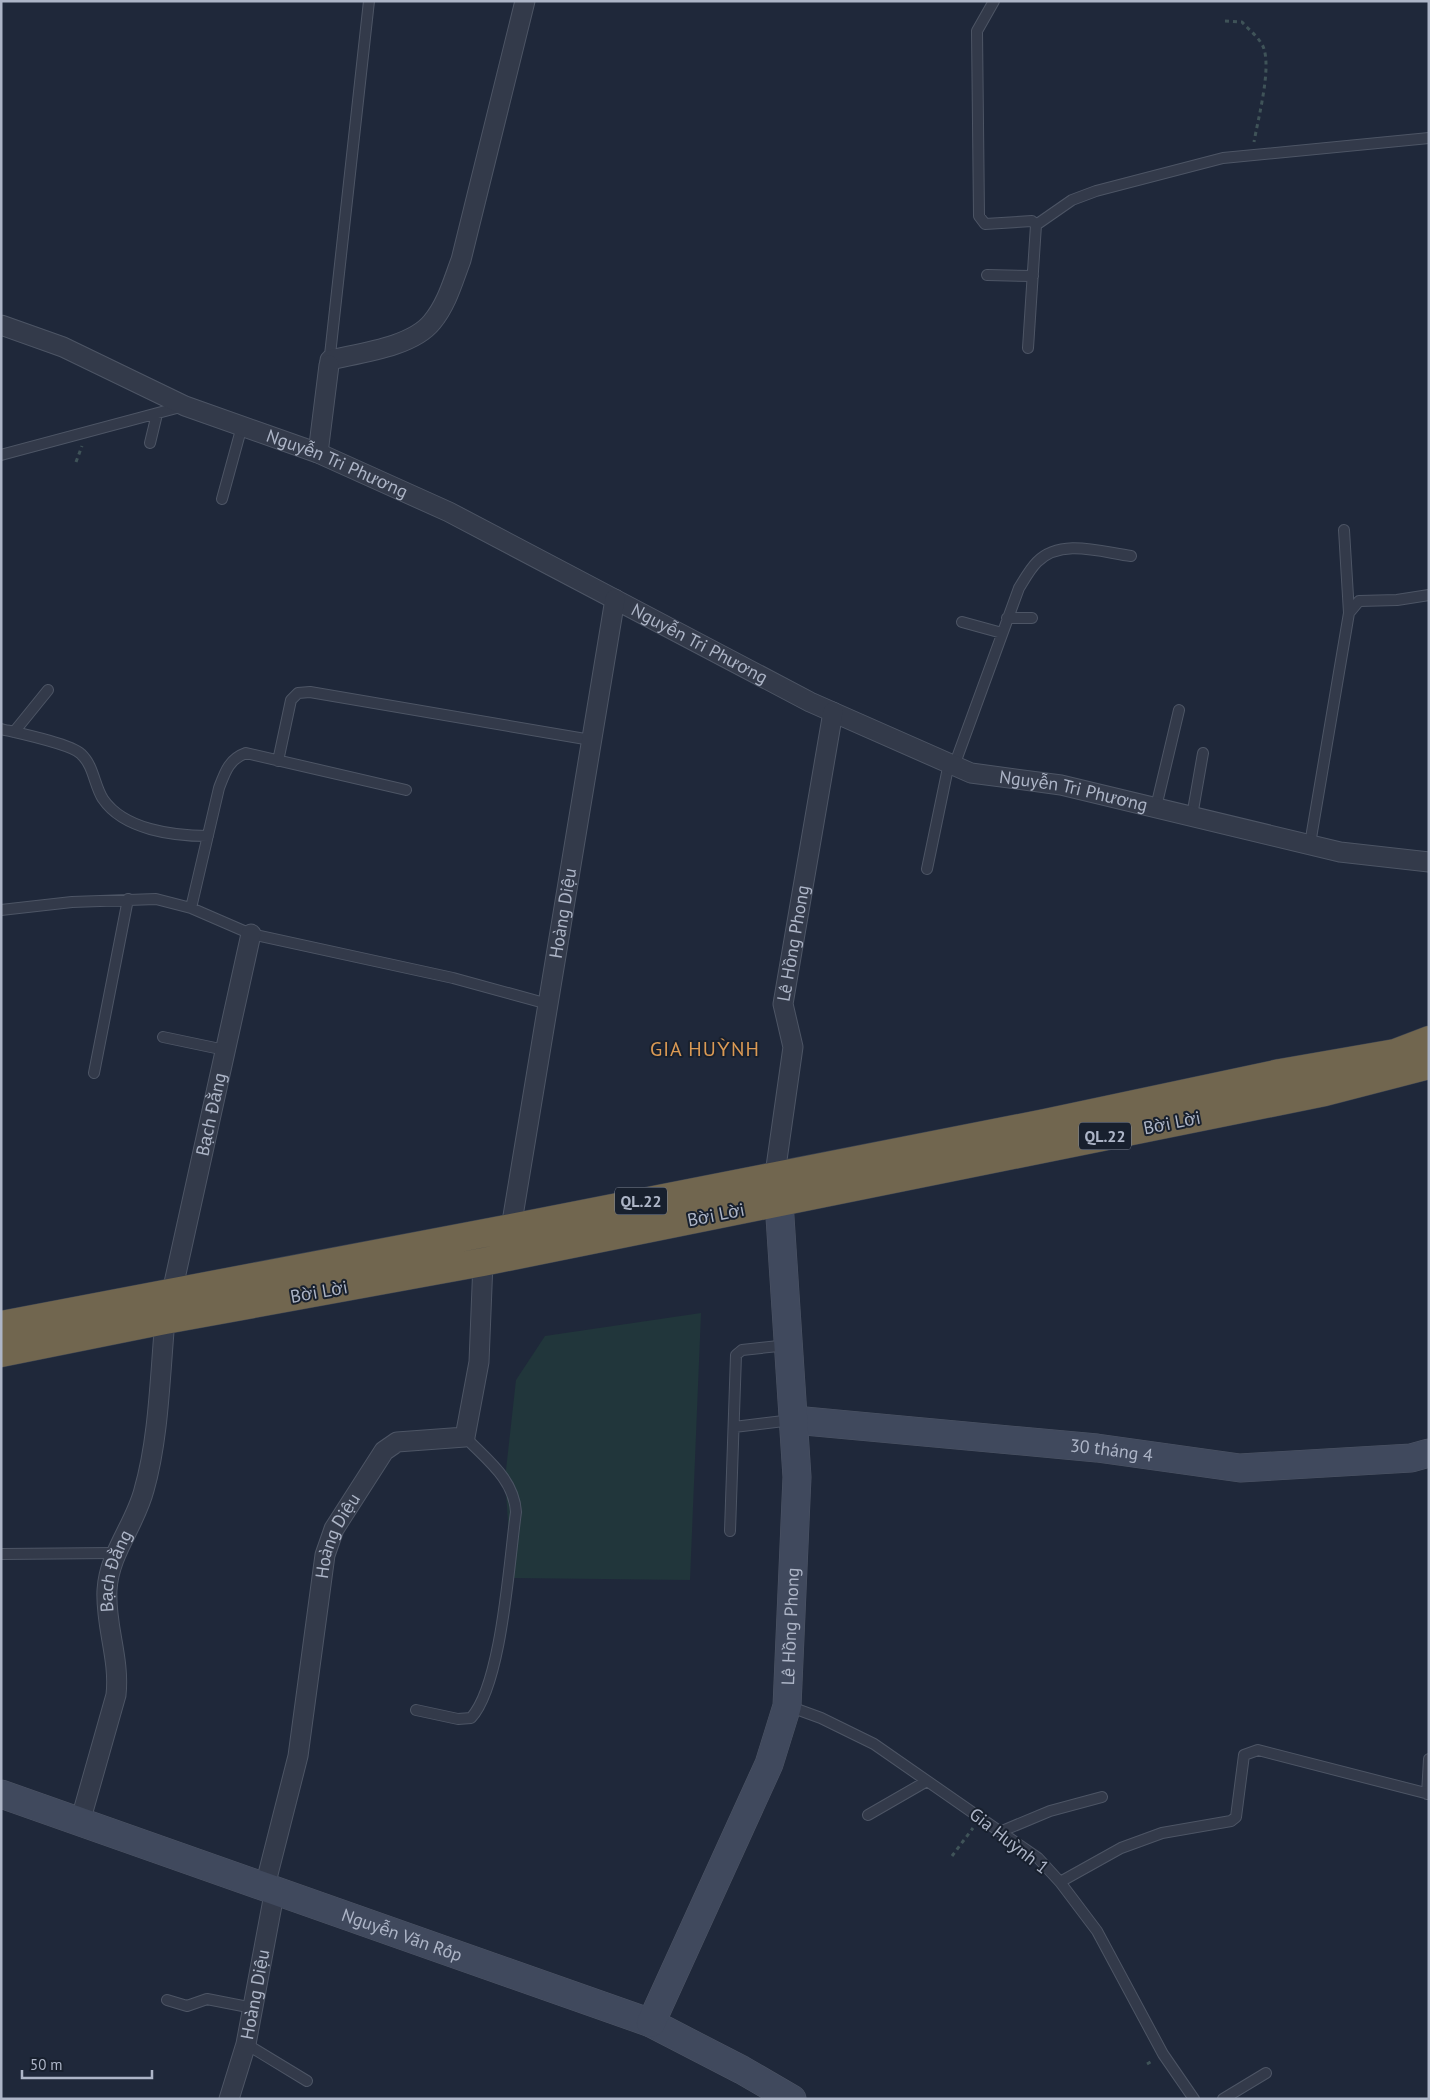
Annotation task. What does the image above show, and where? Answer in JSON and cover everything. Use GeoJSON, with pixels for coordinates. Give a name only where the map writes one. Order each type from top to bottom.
{"type":"FeatureCollection","features":[{"type":"Feature","properties":{"kind":"highway","name":"Bời Lời"},"geometry":{"type":"LineString","coordinates":[[1,1325],[510,1228],[775,1174],[1044,1123],[1280,1073],[1395,1052],[1429,1040]]}},
{"type":"Feature","properties":{"kind":"highway","name":"Bời Lời"},"geometry":{"type":"LineString","coordinates":[[1,1353],[165,1320],[483,1262],[1325,1092],[1429,1065]]}},
{"type":"Feature","properties":{"kind":"highway"},"geometry":{"type":"LineString","coordinates":[[775,1174],[779,1202]]}},
{"type":"Feature","properties":{"kind":"street"},"geometry":{"type":"LineString","coordinates":[[318,452],[329,367],[416,336],[432,323],[446,301],[460,260],[525,1]]}},
{"type":"Feature","properties":{"kind":"street","name":"Nguyễn Tri Phương"},"geometry":{"type":"LineString","coordinates":[[1,325],[63,348],[184,406],[318,452],[449,512],[833,712],[971,773],[1061,785],[1340,852],[1429,862]]}},
{"type":"Feature","properties":{"kind":"street","name":"Hoàng Diệu"},"geometry":{"type":"LineString","coordinates":[[510,1228],[615,599]]}},
{"type":"Feature","properties":{"kind":"street","name":"Lê Hồng Phong"},"geometry":{"type":"LineString","coordinates":[[775,1174],[793,1047],[787,1020],[784,1015],[783,1004],[833,712]]}},
{"type":"Feature","properties":{"kind":"street","name":"Bạch Đằng"},"geometry":{"type":"LineString","coordinates":[[172,1292],[251,934]]}},
{"type":"Feature","properties":{"kind":"street","name":"Lê Hồng Phong"},"geometry":{"type":"LineString","coordinates":[[651,2024],[765,1772],[787,1706],[797,1477],[779,1202]]}},
{"type":"Feature","properties":{"kind":"street"},"geometry":{"type":"LineString","coordinates":[[465,1437],[479,1362],[483,1262]]}},
{"type":"Feature","properties":{"kind":"street","name":"Bạch Đằng"},"geometry":{"type":"LineString","coordinates":[[80,1822],[116,1696],[118,1674],[108,1621],[107,1588],[114,1553],[136,1512],[150,1468],[165,1320]]}},
{"type":"Feature","properties":{"kind":"street","name":"30 tháng 4"},"geometry":{"type":"LineString","coordinates":[[794,1420],[1097,1448],[1240,1468],[1411,1458],[1429,1454]]}},
{"type":"Feature","properties":{"kind":"street","name":"Hoàng Diệu"},"geometry":{"type":"LineString","coordinates":[[229,2099],[246,2044],[253,2008],[270,1888],[298,1756],[325,1555],[334,1528],[384,1451],[397,1442],[465,1437]]}},
{"type":"Feature","properties":{"kind":"street","name":"Nguyễn Văn Rốp"},"geometry":{"type":"LineString","coordinates":[[1,1794],[651,2024],[742,2070],[792,2099]]}},
{"type":"Feature","properties":{"kind":"lane"},"geometry":{"type":"LineString","coordinates":[[329,367],[369,1]]}},
{"type":"Feature","properties":{"kind":"lane"},"geometry":{"type":"LineString","coordinates":[[994,1],[977,31],[979,216],[985,224],[1032,221],[1036,225]]}},
{"type":"Feature","properties":{"kind":"lane"},"geometry":{"type":"LineString","coordinates":[[1036,225],[1072,200],[1096,191],[1199,163],[1252,155],[1429,138]]}},
{"type":"Feature","properties":{"kind":"lane"},"geometry":{"type":"LineString","coordinates":[[1028,348],[1036,225]]}},
{"type":"Feature","properties":{"kind":"lane"},"geometry":{"type":"LineString","coordinates":[[987,275],[1033,276]]}},
{"type":"Feature","properties":{"kind":"lane"},"geometry":{"type":"LineString","coordinates":[[1,455],[184,406]]}},
{"type":"Feature","properties":{"kind":"lane"},"geometry":{"type":"LineString","coordinates":[[150,443],[157,414]]}},
{"type":"Feature","properties":{"kind":"lane"},"geometry":{"type":"LineString","coordinates":[[222,500],[242,426]]}},
{"type":"Feature","properties":{"kind":"lane"},"geometry":{"type":"LineString","coordinates":[[1310,844],[1349,613],[1344,530]]}},
{"type":"Feature","properties":{"kind":"lane"},"geometry":{"type":"LineString","coordinates":[[928,869],[952,765],[1019,588],[1036,563],[1047,554],[1073,547],[1131,556]]}},
{"type":"Feature","properties":{"kind":"lane"},"geometry":{"type":"LineString","coordinates":[[1349,613],[1359,601],[1397,600],[1429,595]]}},
{"type":"Feature","properties":{"kind":"lane"},"geometry":{"type":"LineString","coordinates":[[1007,618],[1032,618]]}},
{"type":"Feature","properties":{"kind":"lane"},"geometry":{"type":"LineString","coordinates":[[962,622],[1002,634]]}},
{"type":"Feature","properties":{"kind":"lane"},"geometry":{"type":"LineString","coordinates":[[14,732],[48,690]]}},
{"type":"Feature","properties":{"kind":"lane"},"geometry":{"type":"LineString","coordinates":[[278,761],[291,700],[298,693],[310,692],[591,740]]}},
{"type":"Feature","properties":{"kind":"lane"},"geometry":{"type":"LineString","coordinates":[[1156,807],[1178,710]]}},
{"type":"Feature","properties":{"kind":"lane"},"geometry":{"type":"LineString","coordinates":[[1,729],[49,741],[81,754],[91,770],[103,799],[123,818],[173,834],[208,836]]}},
{"type":"Feature","properties":{"kind":"lane"},"geometry":{"type":"LineString","coordinates":[[1192,816],[1203,752]]}},
{"type":"Feature","properties":{"kind":"lane"},"geometry":{"type":"LineString","coordinates":[[191,908],[219,788],[226,770],[236,757],[246,753],[406,790]]}},
{"type":"Feature","properties":{"kind":"lane"},"geometry":{"type":"LineString","coordinates":[[1,910],[72,902],[128,899],[156,900],[191,908],[251,934],[453,978],[548,1004]]}},
{"type":"Feature","properties":{"kind":"lane"},"geometry":{"type":"LineString","coordinates":[[94,1073],[128,899]]}},
{"type":"Feature","properties":{"kind":"lane"},"geometry":{"type":"LineString","coordinates":[[163,1037],[225,1050]]}},
{"type":"Feature","properties":{"kind":"lane"},"geometry":{"type":"LineString","coordinates":[[730,1531],[736,1356],[742,1350],[789,1344]]}},
{"type":"Feature","properties":{"kind":"lane"},"geometry":{"type":"LineString","coordinates":[[734,1427],[794,1420]]}},
{"type":"Feature","properties":{"kind":"lane"},"geometry":{"type":"LineString","coordinates":[[416,1710],[458,1719],[471,1718],[479,1709],[497,1653],[516,1512],[515,1498],[509,1484],[465,1437]]}},
{"type":"Feature","properties":{"kind":"lane"},"geometry":{"type":"LineString","coordinates":[[1,1554],[114,1553]]}},
{"type":"Feature","properties":{"kind":"lane","name":"Gia Huỳnh 1"},"geometry":{"type":"LineString","coordinates":[[787,1706],[821,1718],[874,1744],[1038,1858],[1060,1882],[1097,1931],[1163,2054],[1194,2099]]}},
{"type":"Feature","properties":{"kind":"lane"},"geometry":{"type":"LineString","coordinates":[[1060,1882],[1121,1848],[1162,1833],[1231,1821],[1236,1818],[1244,1755],[1250,1752],[1258,1750],[1428,1794],[1429,1758]]}},
{"type":"Feature","properties":{"kind":"lane"},"geometry":{"type":"LineString","coordinates":[[868,1815],[927,1781]]}},
{"type":"Feature","properties":{"kind":"lane"},"geometry":{"type":"LineString","coordinates":[[1002,1832],[1050,1811],[1102,1797]]}},
{"type":"Feature","properties":{"kind":"lane"},"geometry":{"type":"LineString","coordinates":[[167,2000],[187,2006],[207,1999],[253,2008]]}},
{"type":"Feature","properties":{"kind":"lane"},"geometry":{"type":"LineString","coordinates":[[246,2044],[307,2080]]}},
{"type":"Feature","properties":{"kind":"lane"},"geometry":{"type":"LineString","coordinates":[[1223,2099],[1266,2073]]}},
{"type":"Feature","properties":{"kind":"path"},"geometry":{"type":"LineString","coordinates":[[1225,22],[1242,22],[1264,49],[1266,77],[1252,155]]}},
{"type":"Feature","properties":{"kind":"path"},"geometry":{"type":"LineString","coordinates":[[952,1856],[962,1845],[980,1816]]}},
{"type":"Feature","properties":{"kind":"green space"},"geometry":{"type":"Polygon","coordinates":[[[701,1313],[690,1580],[512,1578],[505,1479],[516,1380],[545,1336],[701,1313]]]}},
{"type":"Feature","properties":{"kind":"district","name":"GIA HUỲNH"},"geometry":{"type":"Point","coordinates":[705,1049]}}]}
